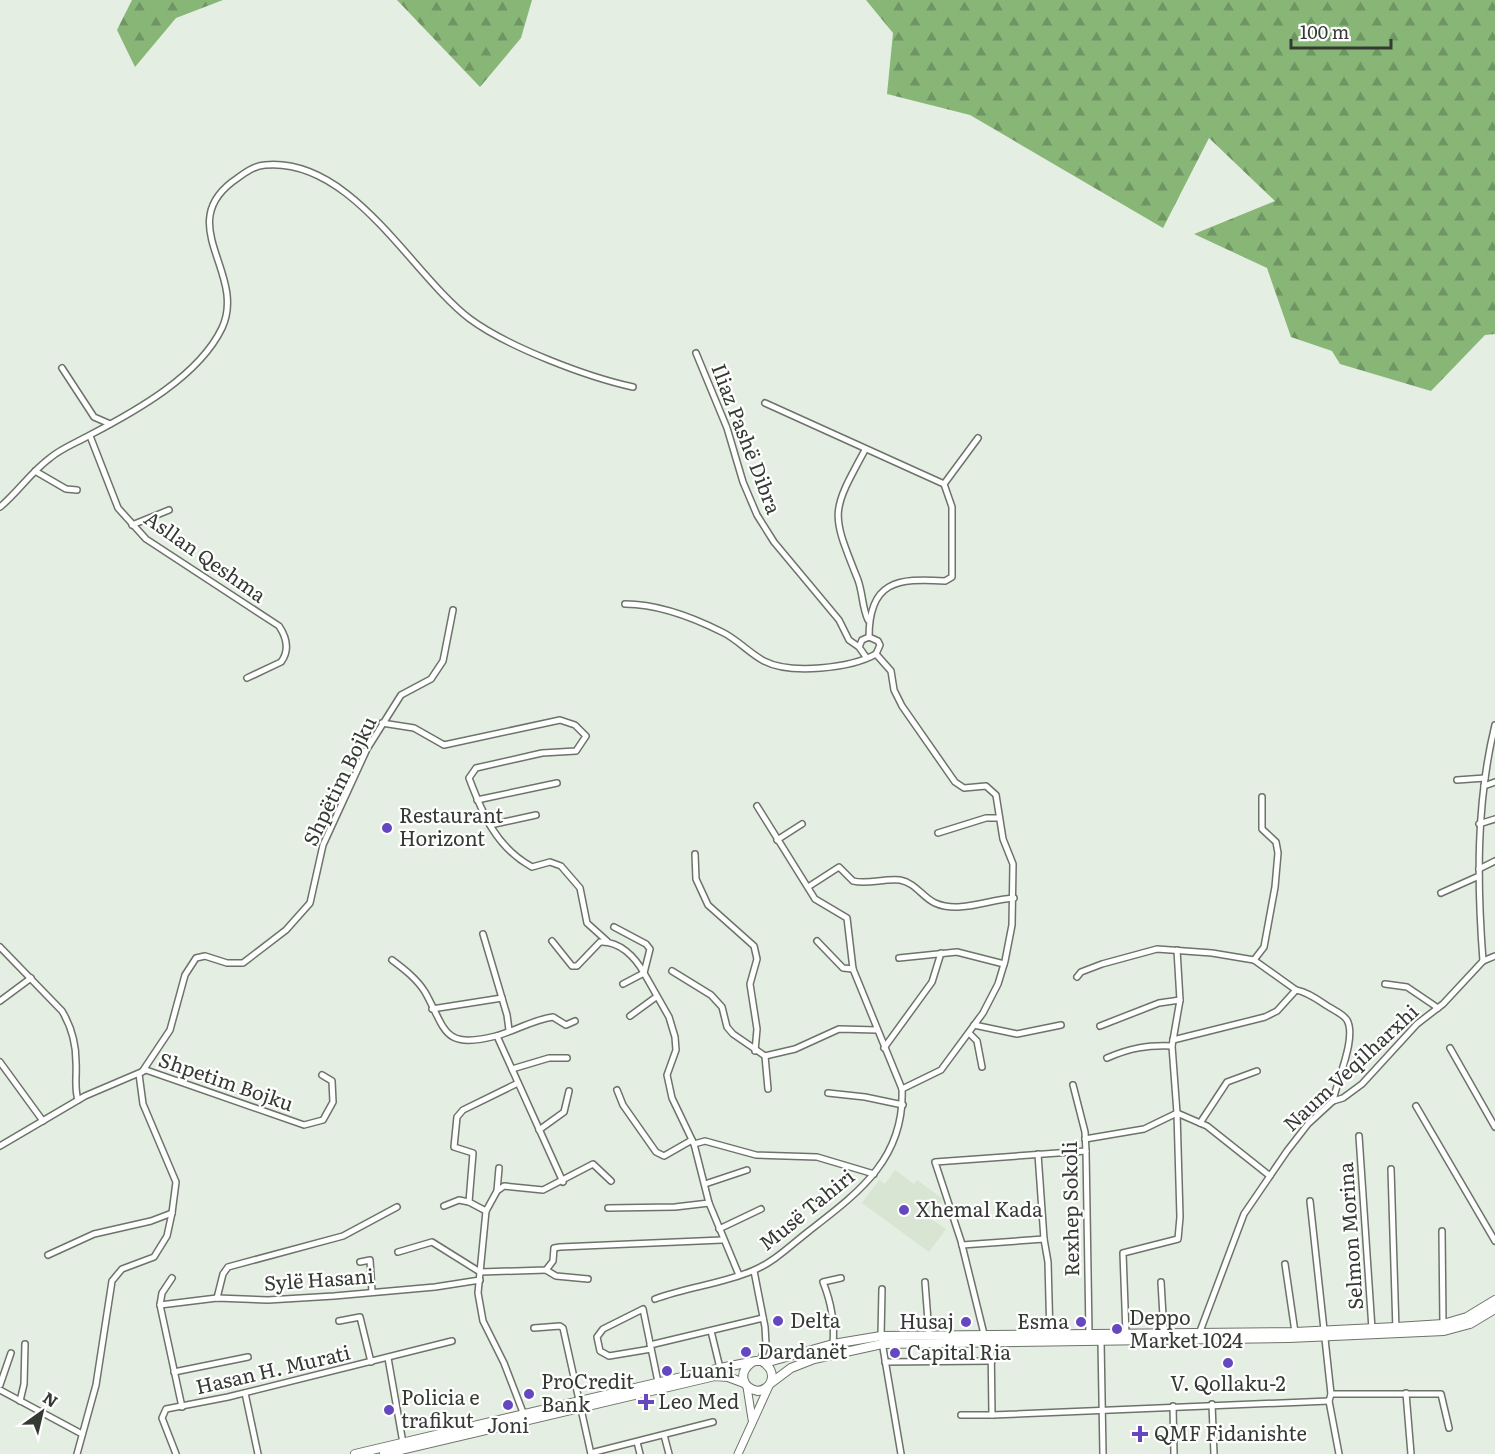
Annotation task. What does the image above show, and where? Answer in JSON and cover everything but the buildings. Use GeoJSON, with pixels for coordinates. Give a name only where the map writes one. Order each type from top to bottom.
{"type":"FeatureCollection","features":[{"type":"Feature","properties":{"kind":"main road"},"geometry":{"type":"LineString","coordinates":[[1396,1330],[1443,1324],[1473,1314],[1495,1300]]}},
{"type":"Feature","properties":{"kind":"main road"},"geometry":{"type":"LineString","coordinates":[[384,1454],[580,1405],[715,1376],[728,1377],[758,1391],[770,1385],[791,1368],[881,1340],[992,1345],[1089,1334],[1164,1333],[1199,1336],[1326,1334],[1396,1330],[1444,1331],[1470,1324],[1495,1310]]}},
{"type":"Feature","properties":{"kind":"main road"},"geometry":{"type":"LineString","coordinates":[[355,1454],[404,1449],[524,1415],[580,1405],[658,1382],[720,1368],[792,1357],[833,1344],[929,1334],[987,1334],[1101,1341],[1295,1332],[1326,1334]]}},
{"type":"Feature","properties":{"kind":"main road"},"geometry":{"type":"LineString","coordinates":[[758,1362],[772,1371],[770,1385]]}},
{"type":"Feature","properties":{"kind":"main road"},"geometry":{"type":"LineString","coordinates":[[746,1385],[743,1371],[758,1362]]}},
{"type":"Feature","properties":{"kind":"street"},"geometry":{"type":"LineString","coordinates":[[0,507],[51,457],[110,424],[184,376],[213,343],[225,319],[229,291],[213,246],[210,211],[227,186],[248,170],[273,164],[325,179],[349,196],[472,320],[591,377],[633,387]]}},
{"type":"Feature","properties":{"kind":"street","name":"Iliaz Pashë Dibra"},"geometry":{"type":"LineString","coordinates":[[696,353],[727,428],[743,482],[757,515],[779,549],[839,620],[849,640],[859,647],[866,657]]}},
{"type":"Feature","properties":{"kind":"street"},"geometry":{"type":"LineString","coordinates":[[62,368],[94,417],[110,424]]}},
{"type":"Feature","properties":{"kind":"street"},"geometry":{"type":"LineString","coordinates":[[765,403],[865,450],[945,484]]}},
{"type":"Feature","properties":{"kind":"street","name":"Asllan Qeshma"},"geometry":{"type":"LineString","coordinates":[[90,436],[118,508],[132,525],[146,539],[192,571],[279,626],[287,642],[285,657],[274,667],[247,678]]}},
{"type":"Feature","properties":{"kind":"street"},"geometry":{"type":"LineString","coordinates":[[945,484],[978,438]]}},
{"type":"Feature","properties":{"kind":"street"},"geometry":{"type":"LineString","coordinates":[[865,450],[839,498],[836,515],[844,548],[863,595],[863,608],[869,622]]}},
{"type":"Feature","properties":{"kind":"street"},"geometry":{"type":"LineString","coordinates":[[35,471],[66,489],[77,490]]}},
{"type":"Feature","properties":{"kind":"street"},"geometry":{"type":"LineString","coordinates":[[869,637],[872,604],[884,588],[896,581],[945,580],[952,577],[952,507],[945,484]]}},
{"type":"Feature","properties":{"kind":"street"},"geometry":{"type":"LineString","coordinates":[[132,525],[169,510]]}},
{"type":"Feature","properties":{"kind":"street"},"geometry":{"type":"LineString","coordinates":[[625,604],[660,607],[723,632],[764,661],[780,667],[834,668],[876,654]]}},
{"type":"Feature","properties":{"kind":"street","name":"Shpëtim Bojku"},"geometry":{"type":"LineString","coordinates":[[140,1073],[170,1030],[185,975],[196,958],[206,956],[227,963],[243,963],[286,930],[310,903],[323,845],[367,749],[401,695],[431,679],[443,661],[453,610]]}},
{"type":"Feature","properties":{"kind":"street"},"geometry":{"type":"LineString","coordinates":[[859,647],[862,640],[869,637],[878,641],[876,654]]}},
{"type":"Feature","properties":{"kind":"street"},"geometry":{"type":"LineString","coordinates":[[876,654],[891,671],[894,690],[902,706],[955,782],[964,788],[986,786],[992,788],[998,804],[1003,839],[1013,864],[1014,898],[1010,942],[998,984],[969,1033],[941,1070],[902,1089]]}},
{"type":"Feature","properties":{"kind":"street"},"geometry":{"type":"LineString","coordinates":[[382,723],[414,728],[444,745],[560,720],[575,725],[586,736],[576,751],[542,753],[476,768],[469,778],[490,825],[514,857],[532,867],[550,862],[561,866],[580,888],[587,923],[606,941],[635,957],[669,1017],[676,1050],[667,1075],[672,1098],[693,1142],[709,1203],[738,1275]]}},
{"type":"Feature","properties":{"kind":"street"},"geometry":{"type":"LineString","coordinates":[[1495,726],[1479,824],[1483,961],[1495,956]]}},
{"type":"Feature","properties":{"kind":"street"},"geometry":{"type":"LineString","coordinates":[[1457,780],[1485,778]]}},
{"type":"Feature","properties":{"kind":"street"},"geometry":{"type":"LineString","coordinates":[[1484,786],[1495,782]]}},
{"type":"Feature","properties":{"kind":"street"},"geometry":{"type":"LineString","coordinates":[[477,800],[557,783]]}},
{"type":"Feature","properties":{"kind":"street"},"geometry":{"type":"LineString","coordinates":[[1254,960],[1264,947],[1275,887],[1278,853],[1276,842],[1262,829],[1262,797]]}},
{"type":"Feature","properties":{"kind":"street","name":"Musë Tahiri"},"geometry":{"type":"LineString","coordinates":[[656,1299],[754,1270],[854,1197],[886,1159],[894,1142],[903,1105],[902,1089],[853,969],[848,918],[815,899],[757,806]]}},
{"type":"Feature","properties":{"kind":"street"},"geometry":{"type":"LineString","coordinates":[[490,825],[536,815]]}},
{"type":"Feature","properties":{"kind":"street"},"geometry":{"type":"LineString","coordinates":[[938,833],[986,818],[999,818]]}},
{"type":"Feature","properties":{"kind":"street"},"geometry":{"type":"LineString","coordinates":[[1479,824],[1495,819]]}},
{"type":"Feature","properties":{"kind":"street"},"geometry":{"type":"LineString","coordinates":[[777,840],[802,824]]}},
{"type":"Feature","properties":{"kind":"street"},"geometry":{"type":"LineString","coordinates":[[695,854],[696,879],[708,905],[754,946],[757,959],[750,984],[757,1029],[754,1051]]}},
{"type":"Feature","properties":{"kind":"street"},"geometry":{"type":"LineString","coordinates":[[1479,869],[1495,861]]}},
{"type":"Feature","properties":{"kind":"street"},"geometry":{"type":"LineString","coordinates":[[808,887],[839,867],[849,879],[860,883],[902,880],[923,892],[936,903],[967,906],[1014,898]]}},
{"type":"Feature","properties":{"kind":"street"},"geometry":{"type":"LineString","coordinates":[[1441,893],[1479,876]]}},
{"type":"Feature","properties":{"kind":"street"},"geometry":{"type":"LineString","coordinates":[[614,927],[649,946],[644,973]]}},
{"type":"Feature","properties":{"kind":"street"},"geometry":{"type":"LineString","coordinates":[[483,934],[509,1030]]}},
{"type":"Feature","properties":{"kind":"street"},"geometry":{"type":"LineString","coordinates":[[552,941],[572,966],[577,966],[600,942],[606,941]]}},
{"type":"Feature","properties":{"kind":"street"},"geometry":{"type":"LineString","coordinates":[[817,942],[843,968],[853,969]]}},
{"type":"Feature","properties":{"kind":"street"},"geometry":{"type":"LineString","coordinates":[[0,947],[39,985],[62,1011],[68,1022],[76,1060],[75,1091],[78,1101]]}},
{"type":"Feature","properties":{"kind":"street"},"geometry":{"type":"LineString","coordinates":[[1077,977],[1081,972],[1157,949],[1254,960],[1296,990],[1304,991],[1346,1018],[1350,1047],[1339,1072],[1334,1101]]}},
{"type":"Feature","properties":{"kind":"street"},"geometry":{"type":"LineString","coordinates":[[1126,1334],[1123,1253],[1178,1239],[1180,1217],[1173,1043],[1180,1000],[1177,950]]}},
{"type":"Feature","properties":{"kind":"street"},"geometry":{"type":"LineString","coordinates":[[899,958],[941,953],[969,953],[1004,964]]}},
{"type":"Feature","properties":{"kind":"street"},"geometry":{"type":"LineString","coordinates":[[884,1048],[932,982],[941,953]]}},
{"type":"Feature","properties":{"kind":"street"},"geometry":{"type":"LineString","coordinates":[[392,960],[418,983],[444,1031],[457,1040],[468,1041],[497,1036],[509,1030],[553,1017],[566,1025],[575,1021]]}},
{"type":"Feature","properties":{"kind":"street","name":"Naum Veqilharxhi"},"geometry":{"type":"LineString","coordinates":[[1199,1336],[1225,1271],[1244,1214],[1308,1124],[1334,1101],[1343,1098],[1362,1084],[1410,1031],[1438,1008],[1483,961]]}},
{"type":"Feature","properties":{"kind":"street"},"geometry":{"type":"LineString","coordinates":[[672,971],[711,995],[723,1007],[727,1027],[754,1051],[765,1056],[795,1049],[839,1029],[877,1030]]}},
{"type":"Feature","properties":{"kind":"street"},"geometry":{"type":"LineString","coordinates":[[623,984],[644,973]]}},
{"type":"Feature","properties":{"kind":"street"},"geometry":{"type":"LineString","coordinates":[[0,1001],[31,978]]}},
{"type":"Feature","properties":{"kind":"street"},"geometry":{"type":"LineString","coordinates":[[1385,984],[1407,987],[1438,1008]]}},
{"type":"Feature","properties":{"kind":"street"},"geometry":{"type":"LineString","coordinates":[[1107,1058],[1127,1049],[1173,1043],[1265,1017],[1277,1011],[1296,990]]}},
{"type":"Feature","properties":{"kind":"street"},"geometry":{"type":"LineString","coordinates":[[630,1016],[656,997]]}},
{"type":"Feature","properties":{"kind":"street"},"geometry":{"type":"LineString","coordinates":[[432,1009],[502,998]]}},
{"type":"Feature","properties":{"kind":"street"},"geometry":{"type":"LineString","coordinates":[[1100,1026],[1159,1003],[1180,1000]]}},
{"type":"Feature","properties":{"kind":"street"},"geometry":{"type":"LineString","coordinates":[[974,1025],[1017,1034],[1061,1025]]}},
{"type":"Feature","properties":{"kind":"street"},"geometry":{"type":"LineString","coordinates":[[969,1033],[977,1041],[982,1067]]}},
{"type":"Feature","properties":{"kind":"street"},"geometry":{"type":"LineString","coordinates":[[497,1036],[563,1182]]}},
{"type":"Feature","properties":{"kind":"street"},"geometry":{"type":"LineString","coordinates":[[1450,1048],[1495,1125]]}},
{"type":"Feature","properties":{"kind":"street"},"geometry":{"type":"LineString","coordinates":[[765,1056],[768,1089]]}},
{"type":"Feature","properties":{"kind":"street"},"geometry":{"type":"LineString","coordinates":[[512,1069],[549,1058],[567,1059]]}},
{"type":"Feature","properties":{"kind":"street"},"geometry":{"type":"LineString","coordinates":[[0,1062],[44,1121]]}},
{"type":"Feature","properties":{"kind":"street"},"geometry":{"type":"LineString","coordinates":[[1200,1123],[1227,1082],[1257,1071]]}},
{"type":"Feature","properties":{"kind":"street","name":"Shpetim Bojku"},"geometry":{"type":"LineString","coordinates":[[0,1146],[78,1101],[140,1073],[155,1072],[304,1125],[323,1120],[333,1102],[332,1081],[322,1075]]}},
{"type":"Feature","properties":{"kind":"street","name":"Shpetim Bojku"},"geometry":{"type":"LineString","coordinates":[[77,1454],[96,1384],[112,1281],[122,1269],[154,1257],[167,1236],[172,1213],[176,1182],[143,1104],[140,1073]]}},
{"type":"Feature","properties":{"kind":"street"},"geometry":{"type":"LineString","coordinates":[[469,1202],[473,1153],[470,1149],[455,1149],[457,1117],[463,1110],[518,1083]]}},
{"type":"Feature","properties":{"kind":"street","name":"Rexhep Sokoli"},"geometry":{"type":"LineString","coordinates":[[1073,1085],[1086,1151],[1089,1334]]}},
{"type":"Feature","properties":{"kind":"street"},"geometry":{"type":"LineString","coordinates":[[617,1090],[633,1121],[661,1155],[693,1142],[705,1141],[756,1155],[817,1157],[874,1174]]}},
{"type":"Feature","properties":{"kind":"street"},"geometry":{"type":"LineString","coordinates":[[539,1130],[564,1112],[569,1091]]}},
{"type":"Feature","properties":{"kind":"street"},"geometry":{"type":"LineString","coordinates":[[828,1093],[865,1096],[903,1105]]}},
{"type":"Feature","properties":{"kind":"street"},"geometry":{"type":"LineString","coordinates":[[1416,1106],[1495,1241]]}},
{"type":"Feature","properties":{"kind":"street"},"geometry":{"type":"LineString","coordinates":[[1085,1139],[1144,1129],[1177,1113],[1200,1123],[1270,1176]]}},
{"type":"Feature","properties":{"kind":"street","name":"Selmon Morina"},"geometry":{"type":"LineString","coordinates":[[1359,1136],[1372,1331]]}},
{"type":"Feature","properties":{"kind":"street"},"geometry":{"type":"LineString","coordinates":[[992,1415],[992,1345],[934,1162],[1086,1151]]}},
{"type":"Feature","properties":{"kind":"street"},"geometry":{"type":"LineString","coordinates":[[1038,1154],[1044,1239],[1048,1262],[1050,1338]]}},
{"type":"Feature","properties":{"kind":"street"},"geometry":{"type":"LineString","coordinates":[[497,1191],[504,1186],[543,1190],[563,1182],[593,1164],[611,1181]]}},
{"type":"Feature","properties":{"kind":"street"},"geometry":{"type":"LineString","coordinates":[[499,1168],[497,1191],[486,1211],[478,1293],[483,1322],[504,1363],[524,1415]]}},
{"type":"Feature","properties":{"kind":"street"},"geometry":{"type":"LineString","coordinates":[[1391,1169],[1396,1330]]}},
{"type":"Feature","properties":{"kind":"street"},"geometry":{"type":"LineString","coordinates":[[705,1184],[747,1170]]}},
{"type":"Feature","properties":{"kind":"street"},"geometry":{"type":"LineString","coordinates":[[444,1206],[459,1200],[469,1202],[486,1211]]}},
{"type":"Feature","properties":{"kind":"street"},"geometry":{"type":"LineString","coordinates":[[1310,1202],[1326,1334],[1331,1394],[1329,1401],[1339,1454]]}},
{"type":"Feature","properties":{"kind":"street"},"geometry":{"type":"LineString","coordinates":[[608,1208],[675,1207],[709,1203]]}},
{"type":"Feature","properties":{"kind":"street"},"geometry":{"type":"LineString","coordinates":[[217,1298],[223,1274],[228,1267],[343,1236],[397,1208]]}},
{"type":"Feature","properties":{"kind":"street"},"geometry":{"type":"LineString","coordinates":[[719,1229],[761,1209]]}},
{"type":"Feature","properties":{"kind":"street"},"geometry":{"type":"LineString","coordinates":[[48,1255],[94,1234],[151,1221],[172,1213]]}},
{"type":"Feature","properties":{"kind":"street"},"geometry":{"type":"LineString","coordinates":[[1442,1231],[1443,1324]]}},
{"type":"Feature","properties":{"kind":"street"},"geometry":{"type":"LineString","coordinates":[[962,1245],[1044,1239]]}},
{"type":"Feature","properties":{"kind":"street"},"geometry":{"type":"LineString","coordinates":[[546,1270],[553,1261],[554,1248],[722,1240]]}},
{"type":"Feature","properties":{"kind":"street"},"geometry":{"type":"LineString","coordinates":[[399,1252],[432,1242],[480,1272],[546,1270],[556,1276],[588,1279]]}},
{"type":"Feature","properties":{"kind":"street"},"geometry":{"type":"LineString","coordinates":[[360,1262],[370,1260],[372,1292]]}},
{"type":"Feature","properties":{"kind":"street"},"geometry":{"type":"LineString","coordinates":[[1285,1264],[1295,1332]]}},
{"type":"Feature","properties":{"kind":"street"},"geometry":{"type":"LineString","coordinates":[[754,1270],[766,1344],[758,1362]]}},
{"type":"Feature","properties":{"kind":"street"},"geometry":{"type":"LineString","coordinates":[[172,1278],[162,1293],[160,1305],[182,1407],[166,1409],[163,1412],[176,1454]]}},
{"type":"Feature","properties":{"kind":"street"},"geometry":{"type":"LineString","coordinates":[[833,1344],[834,1330],[830,1299],[823,1282],[841,1278]]}},
{"type":"Feature","properties":{"kind":"street","name":"Sylë Hasani"},"geometry":{"type":"LineString","coordinates":[[160,1305],[217,1298],[268,1300],[372,1292],[435,1287],[480,1280]]}},
{"type":"Feature","properties":{"kind":"street"},"geometry":{"type":"LineString","coordinates":[[926,1282],[929,1334]]}},
{"type":"Feature","properties":{"kind":"street"},"geometry":{"type":"LineString","coordinates":[[1161,1282],[1164,1333]]}},
{"type":"Feature","properties":{"kind":"street"},"geometry":{"type":"LineString","coordinates":[[882,1289],[881,1340],[901,1454]]}},
{"type":"Feature","properties":{"kind":"street"},"geometry":{"type":"LineString","coordinates":[[658,1382],[651,1347],[643,1309],[603,1329],[597,1337],[600,1351],[609,1356],[651,1347],[763,1318]]}},
{"type":"Feature","properties":{"kind":"street","name":"Hasan H. Murati"},"geometry":{"type":"LineString","coordinates":[[339,1321],[360,1317],[371,1362]]}},
{"type":"Feature","properties":{"kind":"street"},"geometry":{"type":"LineString","coordinates":[[534,1328],[560,1326],[563,1328],[591,1453],[713,1422]]}},
{"type":"Feature","properties":{"kind":"street"},"geometry":{"type":"LineString","coordinates":[[711,1331],[720,1368]]}},
{"type":"Feature","properties":{"kind":"street","name":"Hasan H. Murati"},"geometry":{"type":"LineString","coordinates":[[182,1407],[452,1341]]}},
{"type":"Feature","properties":{"kind":"street"},"geometry":{"type":"LineString","coordinates":[[1101,1341],[1103,1454]]}},
{"type":"Feature","properties":{"kind":"street"},"geometry":{"type":"LineString","coordinates":[[20,1401],[24,1384],[25,1344]]}},
{"type":"Feature","properties":{"kind":"street"},"geometry":{"type":"LineString","coordinates":[[0,1385],[10,1353]]}},
{"type":"Feature","properties":{"kind":"street"},"geometry":{"type":"LineString","coordinates":[[174,1372],[248,1357]]}},
{"type":"Feature","properties":{"kind":"street"},"geometry":{"type":"LineString","coordinates":[[388,1358],[404,1449]]}},
{"type":"Feature","properties":{"kind":"street"},"geometry":{"type":"LineString","coordinates":[[885,1362],[992,1361]]}},
{"type":"Feature","properties":{"kind":"street"},"geometry":{"type":"LineString","coordinates":[[746,1385],[752,1422]]}},
{"type":"Feature","properties":{"kind":"street"},"geometry":{"type":"LineString","coordinates":[[738,1454],[770,1385]]}},
{"type":"Feature","properties":{"kind":"street"},"geometry":{"type":"LineString","coordinates":[[0,1390],[81,1434]]}},
{"type":"Feature","properties":{"kind":"street"},"geometry":{"type":"LineString","coordinates":[[245,1393],[258,1454]]}},
{"type":"Feature","properties":{"kind":"street"},"geometry":{"type":"LineString","coordinates":[[1406,1393],[1411,1454]]}},
{"type":"Feature","properties":{"kind":"street"},"geometry":{"type":"LineString","coordinates":[[1331,1394],[1441,1394],[1449,1428]]}},
{"type":"Feature","properties":{"kind":"street"},"geometry":{"type":"LineString","coordinates":[[961,1414],[992,1415],[1102,1408],[1329,1401]]}},
{"type":"Feature","properties":{"kind":"street"},"geometry":{"type":"LineString","coordinates":[[1212,1404],[1214,1454]]}},
{"type":"Feature","properties":{"kind":"street"},"geometry":{"type":"LineString","coordinates":[[1173,1406],[1174,1454]]}},
{"type":"Feature","properties":{"kind":"street"},"geometry":{"type":"LineString","coordinates":[[664,1435],[669,1454]]}},
{"type":"Feature","properties":{"kind":"street"},"geometry":{"type":"LineString","coordinates":[[637,1442],[640,1454]]}},
{"type":"Feature","properties":{"kind":"shaded area","name":"Xhemal Kada"},"geometry":{"type":"Polygon","coordinates":[[[895,1170],[914,1184],[917,1180],[943,1199],[930,1218],[946,1229],[929,1252],[862,1203],[879,1180],[885,1184],[895,1170]]]}},
{"type":"Feature","properties":{"kind":"green space"},"geometry":{"type":"Polygon","coordinates":[[[132,0],[223,0],[176,18],[135,67],[117,30],[132,0]]]}},
{"type":"Feature","properties":{"kind":"green space"},"geometry":{"type":"Polygon","coordinates":[[[397,0],[532,0],[521,38],[480,87],[397,0]]]}},
{"type":"Feature","properties":{"kind":"green space"},"geometry":{"type":"Polygon","coordinates":[[[866,0],[1495,0],[1495,334],[1485,335],[1431,391],[1340,364],[1332,351],[1291,337],[1267,268],[1194,234],[1275,201],[1209,138],[1163,228],[970,115],[887,94],[893,33],[866,0]]]}},
{"type":"Feature","properties":{"kind":"place","name":"Restaurant Horizont"},"geometry":{"type":"Point","coordinates":[387,828]}},
{"type":"Feature","properties":{"kind":"place","name":"Xhemal Kada"},"geometry":{"type":"Point","coordinates":[904,1210]}},
{"type":"Feature","properties":{"kind":"place","name":"Delta"},"geometry":{"type":"Point","coordinates":[778,1321]}},
{"type":"Feature","properties":{"kind":"place","name":"Husaj"},"geometry":{"type":"Point","coordinates":[966,1322]}},
{"type":"Feature","properties":{"kind":"place","name":"Esma"},"geometry":{"type":"Point","coordinates":[1081,1322]}},
{"type":"Feature","properties":{"kind":"place","name":"Deppo Market 1024"},"geometry":{"type":"Point","coordinates":[1117,1329]}},
{"type":"Feature","properties":{"kind":"place","name":"Dardanët"},"geometry":{"type":"Point","coordinates":[746,1352]}},
{"type":"Feature","properties":{"kind":"place","name":"Capital Ria"},"geometry":{"type":"Point","coordinates":[895,1353]}},
{"type":"Feature","properties":{"kind":"place","name":"V. Qollaku-2"},"geometry":{"type":"Point","coordinates":[1228,1363]}},
{"type":"Feature","properties":{"kind":"place","name":"Luani"},"geometry":{"type":"Point","coordinates":[667,1371]}},
{"type":"Feature","properties":{"kind":"place","name":"ProCredit Bank"},"geometry":{"type":"Point","coordinates":[529,1394]}},
{"type":"Feature","properties":{"kind":"place","name":"Leo Med"},"geometry":{"type":"Point","coordinates":[646,1402]}},
{"type":"Feature","properties":{"kind":"place","name":"Joni"},"geometry":{"type":"Point","coordinates":[508,1405]}},
{"type":"Feature","properties":{"kind":"place","name":"Policia e trafikut"},"geometry":{"type":"Point","coordinates":[389,1410]}},
{"type":"Feature","properties":{"kind":"place","name":"QMF Fidanishte"},"geometry":{"type":"Point","coordinates":[1140,1434]}}]}
